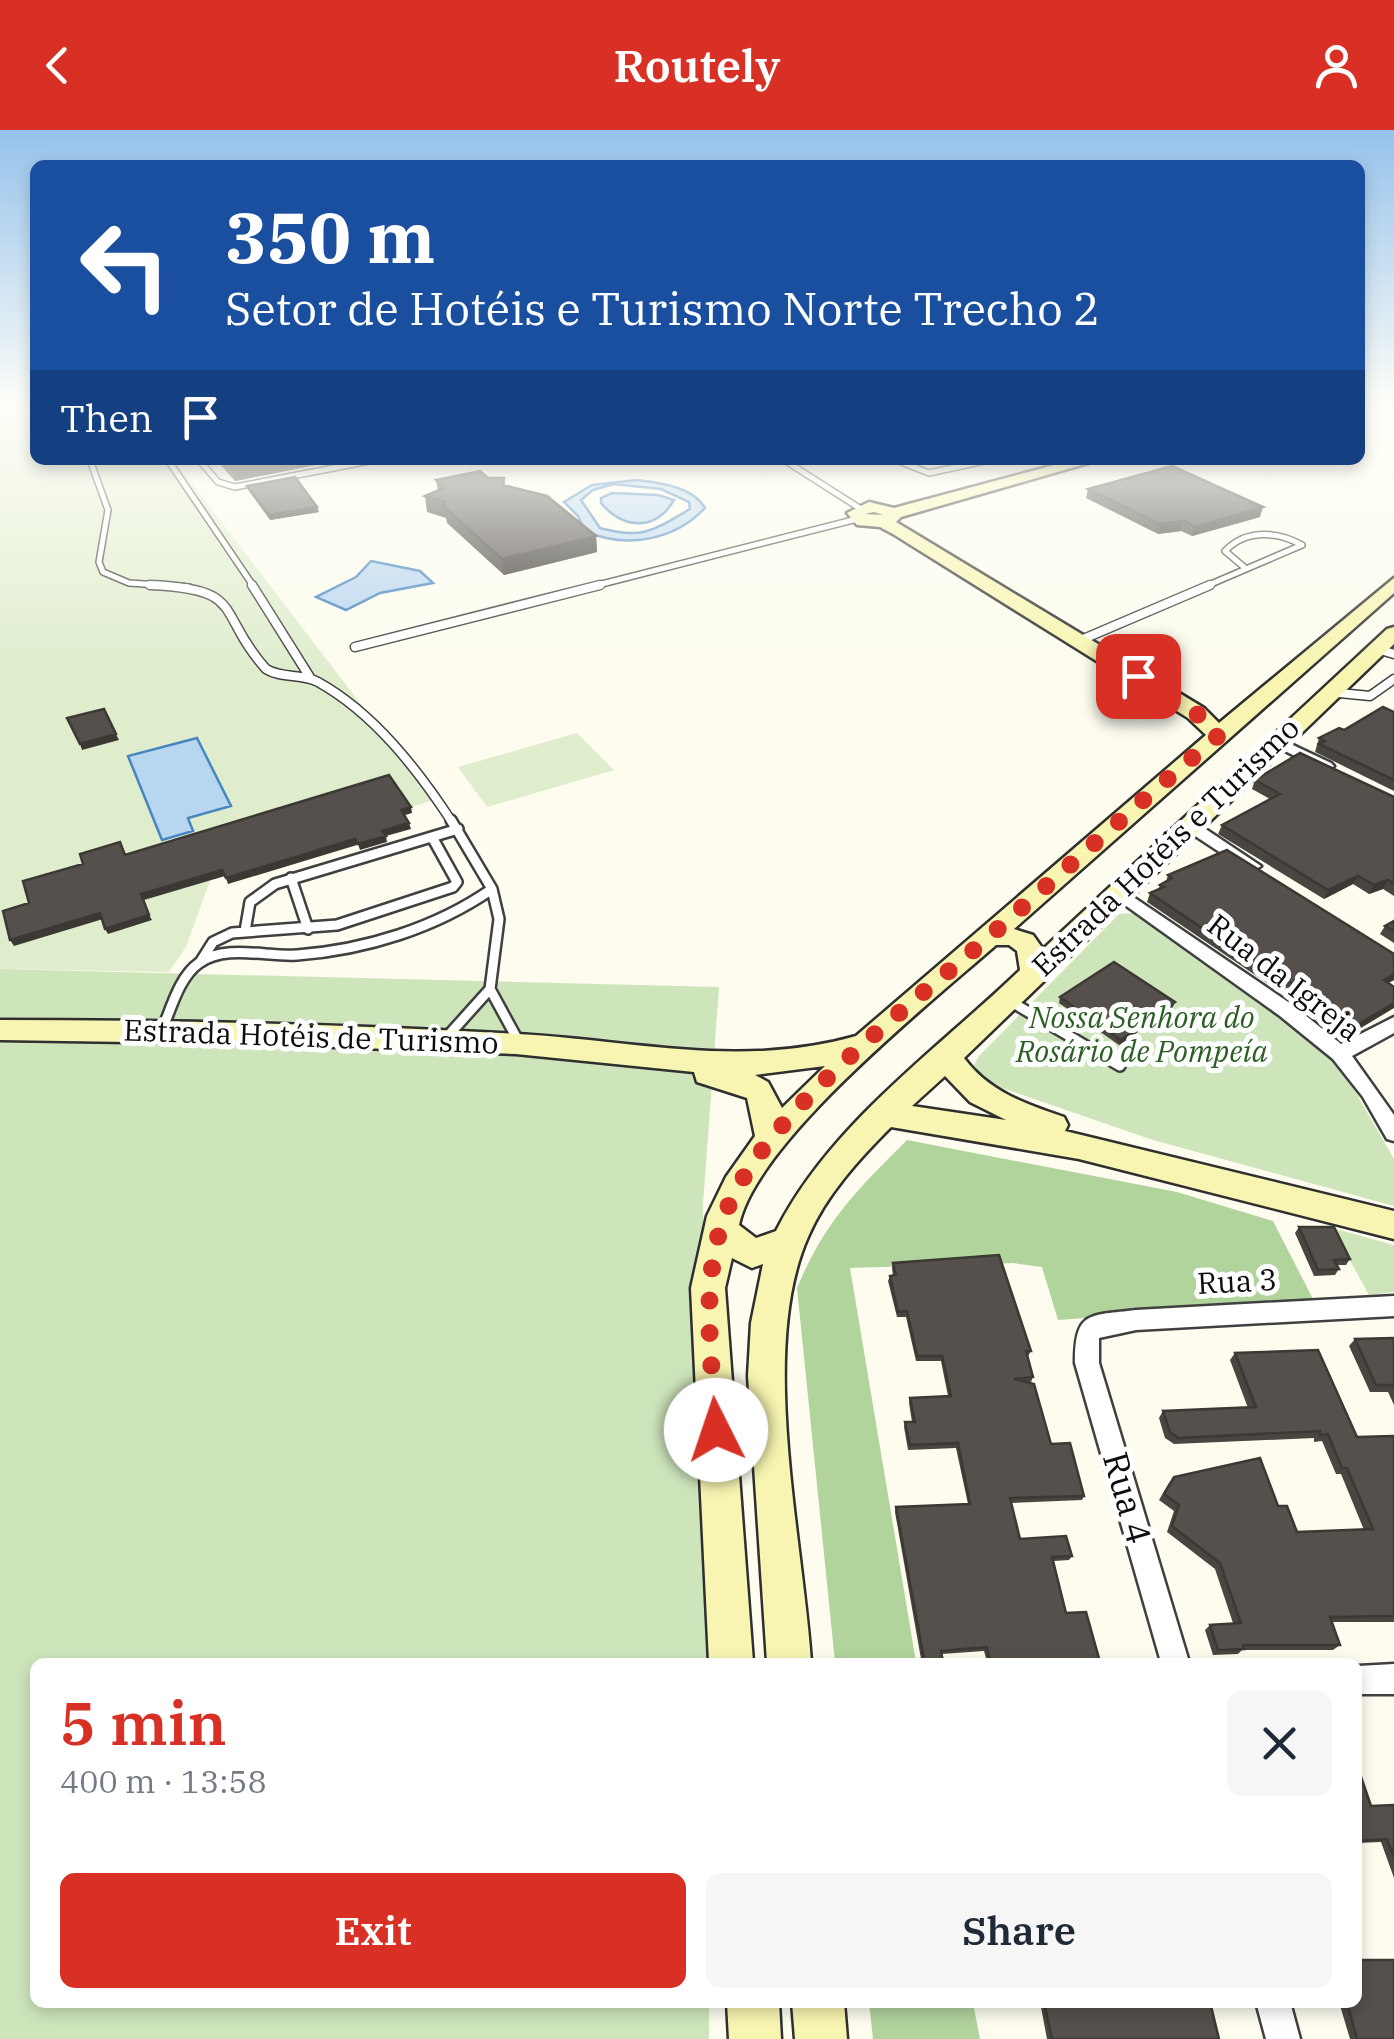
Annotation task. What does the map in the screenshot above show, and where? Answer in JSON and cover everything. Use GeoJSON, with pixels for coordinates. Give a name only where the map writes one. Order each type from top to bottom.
{"type":"FeatureCollection","features":[{"type":"Feature","properties":{"kind":"main road"},"geometry":{"type":"LineString","coordinates":[[876,514],[958,494]]}},
{"type":"Feature","properties":{"kind":"main road"},"geometry":{"type":"LineString","coordinates":[[876,514],[1196,713],[1219,735]]}},
{"type":"Feature","properties":{"kind":"main road","name":"Estrada Hotéis e Turismo"},"geometry":{"type":"LineString","coordinates":[[731,1658],[709,1314],[711,1266],[737,1186],[771,1138],[865,1044],[1393,585]]}},
{"type":"Feature","properties":{"kind":"main road","name":"Estrada Hotéis e Turismo"},"geometry":{"type":"LineString","coordinates":[[789,1658],[768,1414],[767,1346],[778,1271],[788,1240],[834,1170],[887,1114],[1325,695],[1388,645]]}},
{"type":"Feature","properties":{"kind":"main road"},"geometry":{"type":"LineString","coordinates":[[1280,682],[1308,686],[1325,695]]}},
{"type":"Feature","properties":{"kind":"main road"},"geometry":{"type":"LineString","coordinates":[[1196,713],[1238,719]]}},
{"type":"Feature","properties":{"kind":"main road"},"geometry":{"type":"LineString","coordinates":[[990,936],[1009,935],[1030,944],[1034,971]]}},
{"type":"Feature","properties":{"kind":"main road","name":"Estrada Hotéis de Turismo"},"geometry":{"type":"LineString","coordinates":[[0,1030],[162,1030],[520,1044],[622,1056],[774,1063],[865,1044]]}},
{"type":"Feature","properties":{"kind":"main road","name":"Estrada Hotéis de Turismo"},"geometry":{"type":"LineString","coordinates":[[622,1056],[728,1078],[757,1089],[769,1104],[771,1138]]}},
{"type":"Feature","properties":{"kind":"main road"},"geometry":{"type":"LineString","coordinates":[[948,1057],[966,1085],[986,1098],[1146,1158]]}},
{"type":"Feature","properties":{"kind":"main road"},"geometry":{"type":"LineString","coordinates":[[887,1114],[1146,1158],[1394,1225]]}},
{"type":"Feature","properties":{"kind":"main road"},"geometry":{"type":"LineString","coordinates":[[720,1230],[752,1254],[788,1240]]}},
{"type":"Feature","properties":{"kind":"main road"},"geometry":{"type":"LineString","coordinates":[[753,2008],[755,2039]]}},
{"type":"Feature","properties":{"kind":"main road"},"geometry":{"type":"LineString","coordinates":[[818,2008],[821,2039]]}},
{"type":"Feature","properties":{"kind":"street"},"geometry":{"type":"LineString","coordinates":[[1278,742],[1344,776]]}},
{"type":"Feature","properties":{"kind":"street"},"geometry":{"type":"LineString","coordinates":[[1189,825],[1268,875]]}},
{"type":"Feature","properties":{"kind":"street","name":"Rua da Igreja"},"geometry":{"type":"LineString","coordinates":[[1117,891],[1287,1011],[1340,1054],[1370,1092],[1394,1133]]}},
{"type":"Feature","properties":{"kind":"street"},"geometry":{"type":"LineString","coordinates":[[1340,1054],[1394,1024]]}},
{"type":"Feature","properties":{"kind":"street"},"geometry":{"type":"LineString","coordinates":[[1370,1092],[1394,1092]]}},
{"type":"Feature","properties":{"kind":"street","name":"Rua 3"},"geometry":{"type":"LineString","coordinates":[[1087,1333],[1100,1325],[1136,1320],[1394,1306]]}},
{"type":"Feature","properties":{"kind":"street","name":"Rua 4"},"geometry":{"type":"LineString","coordinates":[[1087,1333],[1084,1352],[1174,1658]]}},
{"type":"Feature","properties":{"kind":"street"},"geometry":{"type":"LineString","coordinates":[[1362,1680],[1394,1679]]}},
{"type":"Feature","properties":{"kind":"street"},"geometry":{"type":"LineString","coordinates":[[1275,2008],[1283,2039]]}},
{"type":"Feature","properties":{"kind":"lane"},"geometry":{"type":"LineString","coordinates":[[104,494],[107,500],[98,562],[103,572],[131,583],[190,588],[213,595],[225,606],[266,670],[311,679]]}},
{"type":"Feature","properties":{"kind":"lane"},"geometry":{"type":"LineString","coordinates":[[191,494],[289,639],[311,679],[369,721],[410,765],[458,830],[492,889],[500,919],[490,989],[442,1042]]}},
{"type":"Feature","properties":{"kind":"lane"},"geometry":{"type":"LineString","coordinates":[[842,494],[876,514]]}},
{"type":"Feature","properties":{"kind":"lane"},"geometry":{"type":"LineString","coordinates":[[355,647],[876,514]]}},
{"type":"Feature","properties":{"kind":"lane"},"geometry":{"type":"LineString","coordinates":[[1081,640],[1244,567],[1302,546],[1278,535],[1262,534],[1231,543],[1225,551],[1244,567]]}},
{"type":"Feature","properties":{"kind":"lane"},"geometry":{"type":"LineString","coordinates":[[1325,695],[1370,696],[1394,679]]}},
{"type":"Feature","properties":{"kind":"lane"},"geometry":{"type":"LineString","coordinates":[[245,931],[252,898],[291,878],[458,830]]}},
{"type":"Feature","properties":{"kind":"lane"},"geometry":{"type":"LineString","coordinates":[[162,1030],[191,971],[219,937],[364,919],[453,888],[457,882],[432,836]]}},
{"type":"Feature","properties":{"kind":"lane"},"geometry":{"type":"LineString","coordinates":[[291,878],[308,928]]}},
{"type":"Feature","properties":{"kind":"lane"},"geometry":{"type":"LineString","coordinates":[[200,962],[214,957],[318,952],[358,944],[456,912],[492,889]]}},
{"type":"Feature","properties":{"kind":"lane"},"geometry":{"type":"LineString","coordinates":[[490,989],[520,1044]]}},
{"type":"Feature","properties":{"kind":"lane"},"geometry":{"type":"LineString","coordinates":[[1007,1000],[1120,1066]]}},
{"type":"Feature","properties":{"kind":"green space"},"geometry":{"type":"Polygon","coordinates":[[[0,494],[200,494],[434,800],[215,867],[186,947],[169,972],[0,969],[0,494]]]}},
{"type":"Feature","properties":{"kind":"green space"},"geometry":{"type":"Polygon","coordinates":[[[577,733],[614,770],[487,807],[458,767],[577,733]]]}},
{"type":"Feature","properties":{"kind":"green space","name":"Nossa Senhora do Rosário de Pompeía"},"geometry":{"type":"Polygon","coordinates":[[[1138,913],[1338,1062],[1394,1159],[1394,1206],[1153,1140],[976,1079],[972,1068],[979,1056],[1119,914],[1138,913]]]}},
{"type":"Feature","properties":{"kind":"green space"},"geometry":{"type":"Polygon","coordinates":[[[0,969],[719,987],[703,1204],[707,1658],[30,1658],[30,2008],[709,2008],[709,2039],[0,2039],[0,969]]]}},
{"type":"Feature","properties":{"kind":"green space"},"geometry":{"type":"Polygon","coordinates":[[[907,1140],[1177,1192],[1273,1221],[1314,1301],[1058,1320],[1042,1267],[1013,1263],[850,1268],[915,1658],[835,1658],[797,1288],[831,1225],[907,1140]]]}},
{"type":"Feature","properties":{"kind":"green space"},"geometry":{"type":"Polygon","coordinates":[[[1332,1228],[1394,1245],[1394,1292],[1369,1295],[1332,1228]]]}},
{"type":"Feature","properties":{"kind":"green space"},"geometry":{"type":"Polygon","coordinates":[[[870,2008],[974,2008],[980,2039],[873,2039],[870,2008]]]}},
{"type":"Feature","properties":{"kind":"water"},"geometry":{"type":"Polygon","coordinates":[[[577,494],[588,494],[581,500],[600,528],[627,533],[648,531],[690,509],[689,502],[672,494],[691,494],[705,508],[664,535],[616,540],[585,531],[578,516],[564,502],[577,494]]]}},
{"type":"Feature","properties":{"kind":"water"},"geometry":{"type":"Polygon","coordinates":[[[637,494],[674,500],[658,518],[639,523],[619,518],[601,503],[601,498],[637,494]]]}},
{"type":"Feature","properties":{"kind":"water"},"geometry":{"type":"Polygon","coordinates":[[[371,561],[420,571],[433,583],[380,593],[346,610],[316,597],[356,577],[371,561]]]}},
{"type":"Feature","properties":{"kind":"water"},"geometry":{"type":"Polygon","coordinates":[[[197,738],[231,806],[188,818],[193,831],[162,840],[128,756],[197,738]]]}},
{"type":"Feature","properties":{"kind":"building"},"geometry":{"type":"Polygon","coordinates":[[[253,494],[308,494],[317,507],[269,515],[253,494]]]}},
{"type":"Feature","properties":{"kind":"building"},"geometry":{"type":"Polygon","coordinates":[[[539,494],[547,496],[596,536],[502,559],[444,507],[445,502],[425,496],[539,494]]]}},
{"type":"Feature","properties":{"kind":"building"},"geometry":{"type":"Polygon","coordinates":[[[1098,494],[1234,494],[1263,507],[1195,527],[1184,521],[1160,524],[1098,494]]]}},
{"type":"Feature","properties":{"kind":"building"},"geometry":{"type":"Polygon","coordinates":[[[1383,707],[1394,712],[1394,780],[1319,744],[1325,741],[1319,738],[1339,728],[1344,730],[1383,707]]]}},
{"type":"Feature","properties":{"kind":"building"},"geometry":{"type":"Polygon","coordinates":[[[104,709],[116,734],[80,744],[67,718],[104,709]]]}},
{"type":"Feature","properties":{"kind":"building"},"geometry":{"type":"Polygon","coordinates":[[[1300,753],[1394,797],[1394,884],[1388,880],[1374,885],[1358,876],[1328,890],[1222,825],[1280,794],[1255,780],[1300,753]]]}},
{"type":"Feature","properties":{"kind":"building"},"geometry":{"type":"Polygon","coordinates":[[[389,775],[411,807],[401,810],[409,823],[382,831],[386,836],[358,844],[355,839],[226,878],[222,870],[141,894],[149,915],[105,929],[100,913],[10,940],[3,911],[29,903],[23,881],[83,864],[80,854],[120,842],[125,855],[389,775]]]}},
{"type":"Feature","properties":{"kind":"building"},"geometry":{"type":"Polygon","coordinates":[[[1227,850],[1394,954],[1394,974],[1384,980],[1394,987],[1394,1003],[1347,1031],[1314,1005],[1319,1002],[1150,893],[1164,887],[1160,885],[1172,878],[1168,875],[1227,850]]]}},
{"type":"Feature","properties":{"kind":"building","name":"Nossa Senhora do Rosário de Pompeía"},"geometry":{"type":"Polygon","coordinates":[[[1114,962],[1175,1002],[1121,1040],[1060,997],[1114,962]]]}},
{"type":"Feature","properties":{"kind":"building"},"geometry":{"type":"Polygon","coordinates":[[[1299,1227],[1334,1227],[1350,1259],[1334,1260],[1339,1269],[1318,1270],[1299,1227]]]}},
{"type":"Feature","properties":{"kind":"building"},"geometry":{"type":"Polygon","coordinates":[[[999,1255],[1031,1351],[1026,1351],[1033,1377],[1014,1379],[1034,1384],[1051,1444],[1070,1443],[1084,1496],[1010,1498],[1020,1539],[1066,1536],[1072,1556],[1052,1557],[1066,1613],[1086,1612],[1099,1658],[989,1658],[987,1647],[941,1651],[942,1658],[924,1658],[896,1507],[970,1504],[958,1443],[910,1445],[905,1422],[915,1422],[910,1398],[951,1396],[942,1356],[917,1356],[907,1311],[898,1312],[890,1276],[896,1275],[893,1263],[999,1255]]]}},
{"type":"Feature","properties":{"kind":"building"},"geometry":{"type":"Polygon","coordinates":[[[1394,1338],[1394,1385],[1376,1385],[1355,1339],[1394,1338]]]}},
{"type":"Feature","properties":{"kind":"building"},"geometry":{"type":"Polygon","coordinates":[[[1318,1350],[1357,1437],[1394,1436],[1394,1616],[1330,1617],[1340,1645],[1243,1645],[1244,1649],[1218,1650],[1210,1625],[1241,1623],[1220,1563],[1172,1526],[1179,1505],[1164,1494],[1174,1477],[1260,1458],[1278,1506],[1287,1506],[1297,1532],[1373,1529],[1328,1434],[1320,1435],[1320,1431],[1178,1438],[1170,1432],[1163,1411],[1256,1407],[1235,1353],[1318,1350]]]}},
{"type":"Feature","properties":{"kind":"building"},"geometry":{"type":"Polygon","coordinates":[[[1362,1780],[1371,1806],[1394,1805],[1394,1857],[1387,1839],[1362,1841],[1362,1780]]]}},
{"type":"Feature","properties":{"kind":"building"},"geometry":{"type":"Polygon","coordinates":[[[1362,1960],[1394,1960],[1394,2039],[1357,2039],[1349,2008],[1362,2008],[1362,1960]]]}},
{"type":"Feature","properties":{"kind":"building"},"geometry":{"type":"Polygon","coordinates":[[[1045,2008],[1211,2008],[1219,2039],[1052,2039],[1045,2008]]]}},
{"type":"Feature","properties":{"kind":"route"},"geometry":{"type":"LineString","coordinates":[[716,1430],[708,1288],[720,1230],[737,1186],[771,1138],[865,1044],[1219,735],[1196,713],[1138,676]]}}]}
